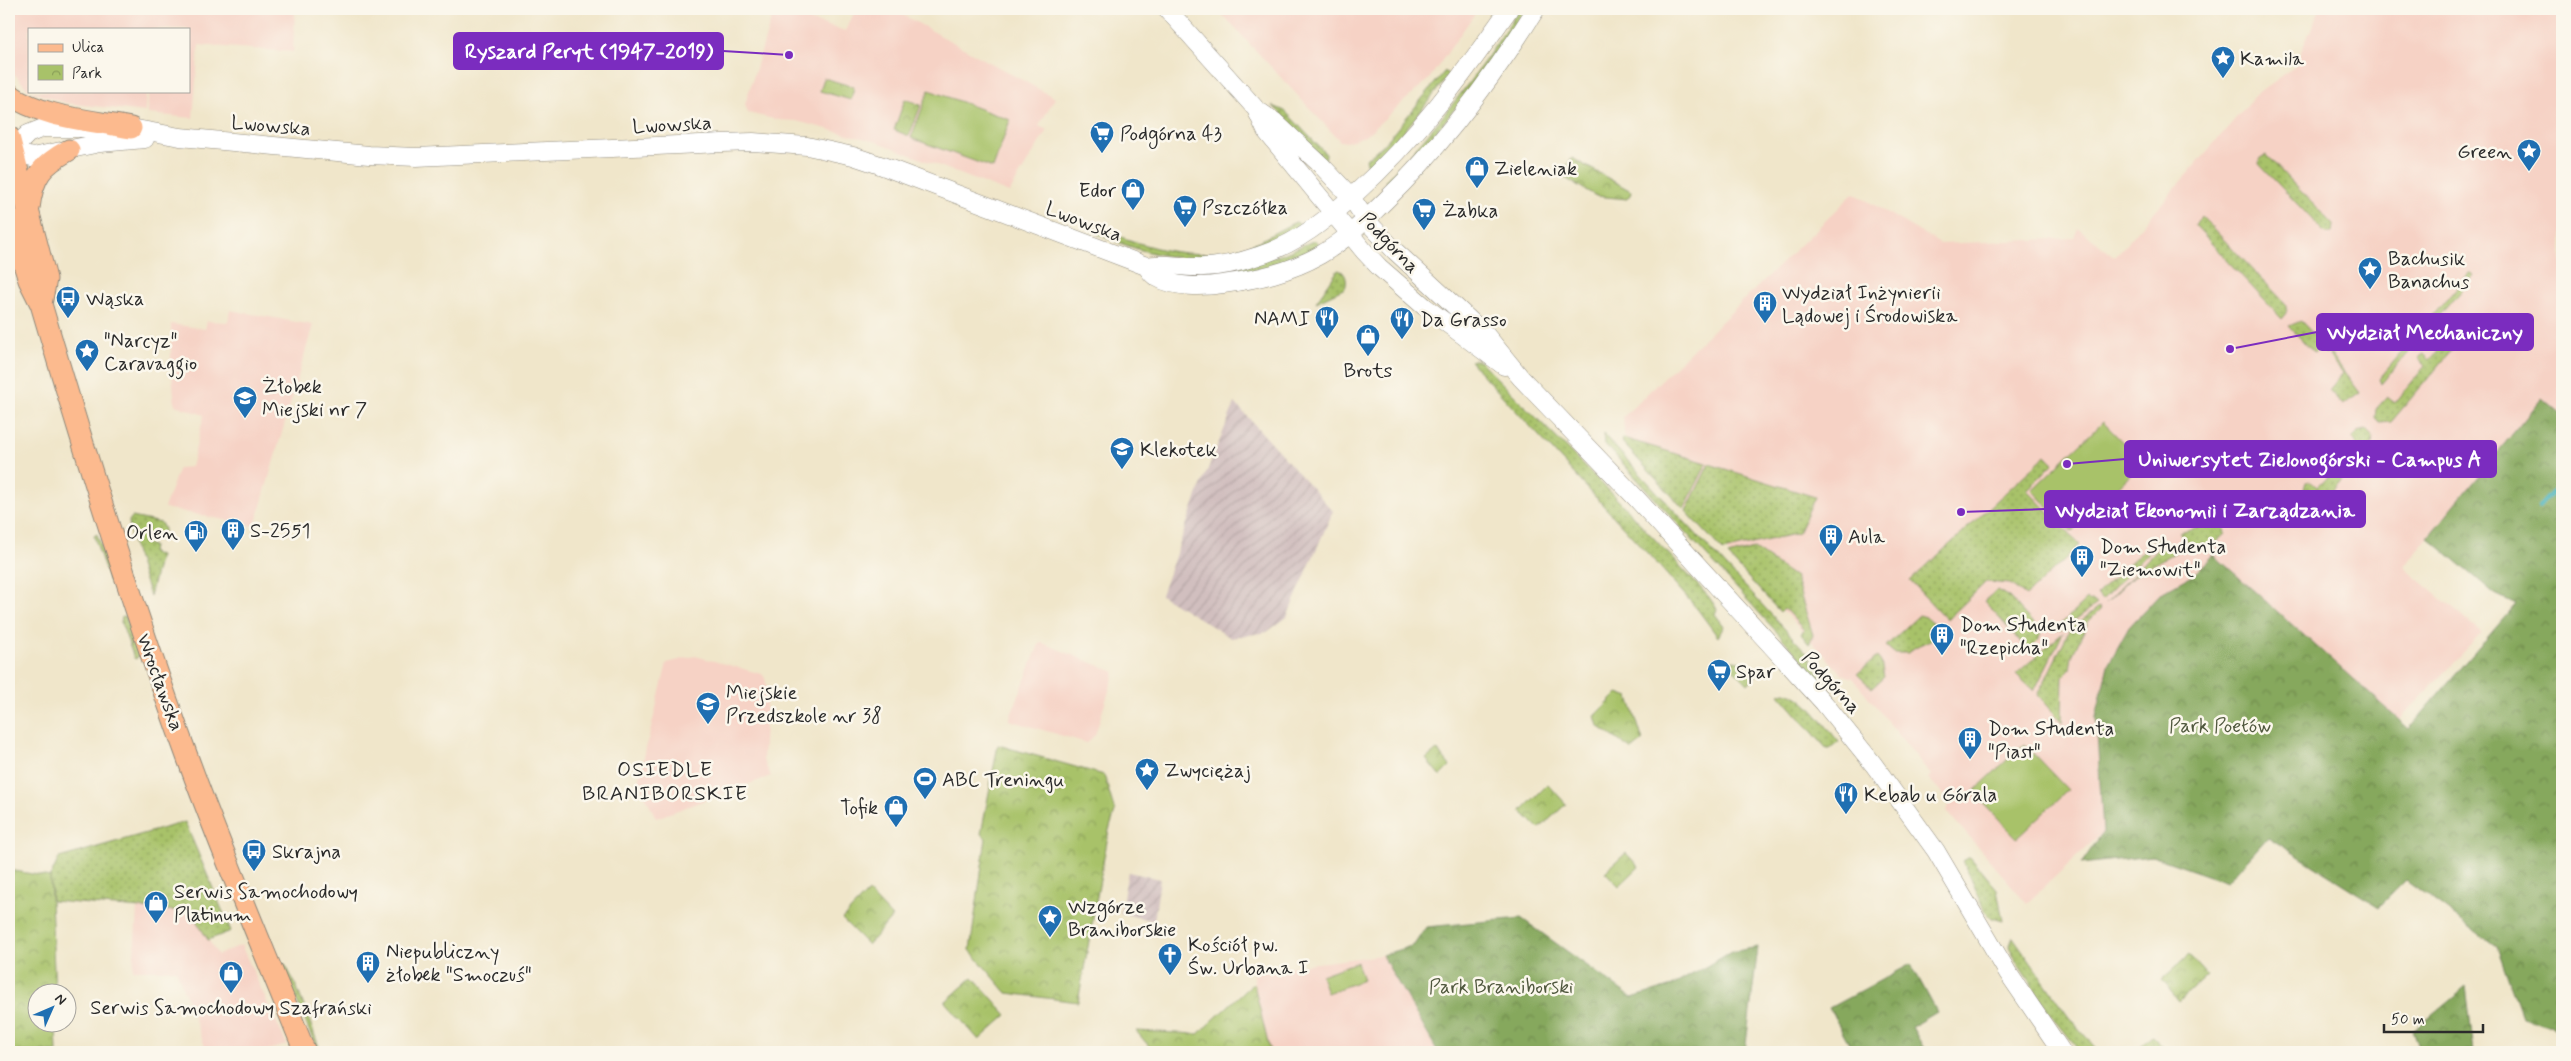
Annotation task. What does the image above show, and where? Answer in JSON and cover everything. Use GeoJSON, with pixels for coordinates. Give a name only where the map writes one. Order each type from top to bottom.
{"type":"FeatureCollection","features":[{"type":"Feature","properties":{"kind":"main road"},"geometry":{"type":"LineString","coordinates":[[9,94],[19,101],[40,110],[131,128]]}},
{"type":"Feature","properties":{"kind":"main road","name":"Wrocławska"},"geometry":{"type":"LineString","coordinates":[[10,150],[18,215],[46,279],[41,304],[103,514],[189,762],[304,1052]]}},
{"type":"Feature","properties":{"kind":"main road"},"geometry":{"type":"LineString","coordinates":[[18,215],[36,178],[51,160],[70,150]]}},
{"type":"Feature","properties":{"kind":"street","name":"Podgórna"},"geometry":{"type":"LineString","coordinates":[[1167,9],[1256,109],[1275,122],[1351,197],[1366,220],[1395,251],[1486,335],[1521,378],[1824,703],[1874,765],[1936,851],[2020,993],[2062,1052]]}},
{"type":"Feature","properties":{"kind":"street","name":"Lwowska"},"geometry":{"type":"LineString","coordinates":[[1146,266],[1159,263],[1210,267],[1259,256],[1294,242],[1334,214],[1381,171],[1432,114],[1465,73],[1509,9]]}},
{"type":"Feature","properties":{"kind":"street","name":"Lwowska"},"geometry":{"type":"LineString","coordinates":[[10,150],[28,134],[43,128],[131,128],[180,137],[368,155],[416,157],[730,142],[799,145],[853,156],[880,165],[1146,266],[1155,277],[1185,284],[1216,285],[1269,277],[1330,249],[1351,234],[1434,150],[1484,88],[1536,9]]}},
{"type":"Feature","properties":{"kind":"street","name":"Podgórna"},"geometry":{"type":"LineString","coordinates":[[1256,109],[1266,132],[1379,267],[1425,307],[1477,348],[1521,378]]}},
{"type":"Feature","properties":{"kind":"street"},"geometry":{"type":"LineString","coordinates":[[1432,114],[1434,150]]}},
{"type":"Feature","properties":{"kind":"street","name":"Lwowska"},"geometry":{"type":"LineString","coordinates":[[10,150],[32,157],[100,143],[180,137]]}},
{"type":"Feature","properties":{"kind":"shaded area"},"geometry":{"type":"Polygon","coordinates":[[[9,9],[295,9],[293,52],[199,45],[193,118],[148,114],[148,92],[190,92],[190,28],[28,28],[28,90],[13,72],[9,64],[9,9]]]}},
{"type":"Feature","properties":{"kind":"shaded area"},"geometry":{"type":"Polygon","coordinates":[[[856,9],[892,9],[1055,98],[1039,126],[1047,130],[1009,193],[878,142],[796,121],[778,120],[748,113],[745,104],[773,13],[801,20],[802,18],[845,31],[856,9]]]}},
{"type":"Feature","properties":{"kind":"shaded area"},"geometry":{"type":"Polygon","coordinates":[[[1217,9],[1478,9],[1429,79],[1365,136],[1346,142],[1340,141],[1217,9]]]}},
{"type":"Feature","properties":{"kind":"shaded area"},"geometry":{"type":"Polygon","coordinates":[[[2320,9],[2562,9],[2562,415],[2542,398],[2404,567],[2482,633],[2385,734],[2194,574],[2162,592],[2129,627],[2108,665],[2096,717],[2103,832],[2027,903],[1947,812],[1950,801],[1928,778],[1931,775],[1853,678],[1842,674],[1625,442],[1623,417],[1854,193],[1940,244],[2074,238],[2078,228],[2115,257],[2256,95],[2294,67],[2320,9]]]}},
{"type":"Feature","properties":{"kind":"shaded area"},"geometry":{"type":"Polygon","coordinates":[[[32,92],[146,92],[145,112],[66,103],[32,92]]]}},
{"type":"Feature","properties":{"kind":"shaded area","name":"Żłobek Miejski nr 7"},"geometry":{"type":"Polygon","coordinates":[[[230,310],[313,325],[255,526],[164,508],[179,468],[191,467],[204,415],[175,405],[171,364],[171,324],[205,329],[207,321],[228,322],[230,310]]]}},
{"type":"Feature","properties":{"kind":"shaded area"},"geometry":{"type":"Polygon","coordinates":[[[1235,403],[1333,511],[1287,617],[1267,632],[1231,638],[1161,595],[1198,493],[1235,403]]]}},
{"type":"Feature","properties":{"kind":"shaded area"},"geometry":{"type":"Polygon","coordinates":[[[1040,642],[1115,672],[1095,735],[1087,743],[1009,720],[1040,642]]]}},
{"type":"Feature","properties":{"kind":"shaded area","name":"Miejskie Przedszkole nr 38"},"geometry":{"type":"Polygon","coordinates":[[[695,656],[762,674],[765,678],[767,689],[763,760],[771,776],[656,818],[638,781],[667,663],[695,656]]]}},
{"type":"Feature","properties":{"kind":"shaded area"},"geometry":{"type":"Polygon","coordinates":[[[1128,872],[1160,879],[1154,921],[1120,913],[1128,872]]]}},
{"type":"Feature","properties":{"kind":"shaded area"},"geometry":{"type":"Polygon","coordinates":[[[137,908],[191,912],[218,955],[241,945],[287,1045],[260,1052],[207,1052],[176,970],[133,970],[137,908]]]}},
{"type":"Feature","properties":{"kind":"shaded area"},"geometry":{"type":"Polygon","coordinates":[[[1382,955],[1437,1052],[1270,1052],[1254,984],[1254,971],[1382,955]]]}},
{"type":"Feature","properties":{"kind":"green space"},"geometry":{"type":"Polygon","coordinates":[[[1519,9],[1525,9],[1478,78],[1427,144],[1390,186],[1385,181],[1440,120],[1489,55],[1519,9]]]}},
{"type":"Feature","properties":{"kind":"green space"},"geometry":{"type":"Polygon","coordinates":[[[1445,71],[1449,75],[1421,111],[1391,146],[1368,166],[1366,159],[1386,142],[1445,71]]]}},
{"type":"Feature","properties":{"kind":"green space"},"geometry":{"type":"Polygon","coordinates":[[[824,78],[854,87],[851,100],[820,91],[824,78]]]}},
{"type":"Feature","properties":{"kind":"green space"},"geometry":{"type":"Polygon","coordinates":[[[929,90],[1010,120],[993,168],[911,138],[929,90]]]}},
{"type":"Feature","properties":{"kind":"green space"},"geometry":{"type":"Polygon","coordinates":[[[905,99],[921,105],[909,136],[894,130],[905,99]]]}},
{"type":"Feature","properties":{"kind":"green space"},"geometry":{"type":"Polygon","coordinates":[[[1273,106],[1285,111],[1326,154],[1325,161],[1289,128],[1284,117],[1273,106]]]}},
{"type":"Feature","properties":{"kind":"green space"},"geometry":{"type":"Polygon","coordinates":[[[2266,155],[2333,225],[2332,233],[2325,233],[2259,164],[2260,159],[2266,155]]]}},
{"type":"Feature","properties":{"kind":"green space"},"geometry":{"type":"Polygon","coordinates":[[[1572,158],[1631,191],[1630,195],[1627,199],[1596,196],[1560,175],[1572,158]]]}},
{"type":"Feature","properties":{"kind":"green space"},"geometry":{"type":"Polygon","coordinates":[[[2201,216],[2287,305],[2287,313],[2282,319],[2195,226],[2201,216]]]}},
{"type":"Feature","properties":{"kind":"green space"},"geometry":{"type":"Polygon","coordinates":[[[1296,222],[1302,226],[1280,239],[1259,248],[1237,255],[1192,259],[1147,251],[1108,239],[1098,234],[1087,224],[1146,245],[1185,253],[1205,254],[1247,246],[1296,222]]]}},
{"type":"Feature","properties":{"kind":"green space"},"geometry":{"type":"Polygon","coordinates":[[[1315,240],[1320,245],[1303,254],[1286,262],[1251,272],[1215,276],[1177,276],[1184,273],[1281,255],[1315,240]]]}},
{"type":"Feature","properties":{"kind":"green space"},"geometry":{"type":"Polygon","coordinates":[[[1338,270],[1343,272],[1346,277],[1345,288],[1316,302],[1338,270]]]}},
{"type":"Feature","properties":{"kind":"green space"},"geometry":{"type":"Polygon","coordinates":[[[2470,272],[2474,275],[2381,384],[2379,379],[2470,272]]]}},
{"type":"Feature","properties":{"kind":"green space"},"geometry":{"type":"Polygon","coordinates":[[[2301,321],[2329,351],[2326,354],[2320,348],[2314,353],[2289,326],[2301,321]]]}},
{"type":"Feature","properties":{"kind":"green space"},"geometry":{"type":"Polygon","coordinates":[[[2452,325],[2464,336],[2391,422],[2380,423],[2375,418],[2376,409],[2387,397],[2395,403],[2425,366],[2418,358],[2424,354],[2430,360],[2455,332],[2450,327],[2452,325]]]}},
{"type":"Feature","properties":{"kind":"green space"},"geometry":{"type":"Polygon","coordinates":[[[2331,354],[2360,393],[2343,405],[2329,390],[2343,373],[2329,355],[2331,354]]]}},
{"type":"Feature","properties":{"kind":"green space"},"geometry":{"type":"Polygon","coordinates":[[[1470,361],[1481,362],[1617,499],[1709,597],[1717,609],[1715,614],[1724,626],[1718,637],[1698,610],[1661,568],[1470,361]]]}},
{"type":"Feature","properties":{"kind":"green space","name":"Park Poetów"},"geometry":{"type":"Polygon","coordinates":[[[2542,398],[2562,415],[2562,1044],[2553,1026],[2522,1017],[2497,947],[2406,880],[2379,907],[2268,837],[2227,882],[2152,856],[2081,864],[2103,832],[2096,717],[2108,665],[2129,627],[2162,592],[2194,574],[2214,555],[2409,729],[2516,604],[2495,594],[2428,537],[2542,398]]]}},
{"type":"Feature","properties":{"kind":"green space"},"geometry":{"type":"Polygon","coordinates":[[[2103,422],[2143,463],[2071,532],[2032,490],[2103,422]]]}},
{"type":"Feature","properties":{"kind":"green space"},"geometry":{"type":"Polygon","coordinates":[[[2366,430],[2373,437],[2372,444],[2323,501],[2313,499],[2304,489],[2306,482],[2310,481],[2317,487],[2358,447],[2352,438],[2358,432],[2366,430]]]}},
{"type":"Feature","properties":{"kind":"green space"},"geometry":{"type":"Polygon","coordinates":[[[1603,434],[1807,653],[1827,687],[1604,443],[1603,434]]]}},
{"type":"Feature","properties":{"kind":"green space"},"geometry":{"type":"Polygon","coordinates":[[[1623,438],[1707,463],[1684,509],[1621,441],[1623,438]]]}},
{"type":"Feature","properties":{"kind":"green space"},"geometry":{"type":"Polygon","coordinates":[[[2046,455],[2054,463],[2027,490],[2080,545],[2026,596],[2010,584],[1986,582],[1947,620],[1910,581],[2046,455]]]}},
{"type":"Feature","properties":{"kind":"green space"},"geometry":{"type":"Polygon","coordinates":[[[1709,464],[1815,497],[1798,533],[1723,551],[1686,511],[1709,464]]]}},
{"type":"Feature","properties":{"kind":"green space"},"geometry":{"type":"Polygon","coordinates":[[[132,517],[161,523],[164,529],[164,541],[145,536],[144,543],[153,546],[152,553],[160,556],[150,596],[131,538],[129,521],[132,517]]]}},
{"type":"Feature","properties":{"kind":"green space"},"geometry":{"type":"Polygon","coordinates":[[[2218,522],[2224,528],[2225,534],[2209,548],[2198,551],[2179,532],[2218,522]]]}},
{"type":"Feature","properties":{"kind":"green space"},"geometry":{"type":"Polygon","coordinates":[[[97,534],[113,578],[109,582],[94,536],[97,534]]]}},
{"type":"Feature","properties":{"kind":"green space"},"geometry":{"type":"Polygon","coordinates":[[[2157,537],[2160,540],[2102,600],[2097,594],[2157,537]]]}},
{"type":"Feature","properties":{"kind":"green space"},"geometry":{"type":"Polygon","coordinates":[[[2166,540],[2176,552],[2133,576],[2106,603],[2166,540]]]}},
{"type":"Feature","properties":{"kind":"green space"},"geometry":{"type":"Polygon","coordinates":[[[1754,549],[1795,577],[1813,635],[1809,644],[1801,634],[1804,630],[1784,608],[1780,612],[1728,556],[1754,549]]]}},
{"type":"Feature","properties":{"kind":"green space"},"geometry":{"type":"Polygon","coordinates":[[[1997,590],[2009,597],[2041,632],[2038,640],[2028,650],[1984,601],[1997,590]]]}},
{"type":"Feature","properties":{"kind":"green space"},"geometry":{"type":"Polygon","coordinates":[[[2087,599],[2097,604],[2061,630],[2056,629],[2087,599]]]}},
{"type":"Feature","properties":{"kind":"green space"},"geometry":{"type":"Polygon","coordinates":[[[2099,607],[2101,609],[2088,622],[2072,656],[2070,669],[2063,676],[2062,722],[2038,695],[2070,629],[2099,607]]]}},
{"type":"Feature","properties":{"kind":"green space"},"geometry":{"type":"Polygon","coordinates":[[[1919,615],[1926,617],[1941,633],[1915,647],[1908,653],[1894,653],[1886,646],[1919,615]]]}},
{"type":"Feature","properties":{"kind":"green space"},"geometry":{"type":"Polygon","coordinates":[[[125,616],[139,655],[136,659],[121,622],[122,617],[125,616]]]}},
{"type":"Feature","properties":{"kind":"green space"},"geometry":{"type":"Polygon","coordinates":[[[2063,633],[2034,691],[2016,674],[2063,633]]]}},
{"type":"Feature","properties":{"kind":"green space"},"geometry":{"type":"Polygon","coordinates":[[[1877,657],[1881,662],[1884,677],[1872,688],[1857,674],[1877,657]]]}},
{"type":"Feature","properties":{"kind":"green space"},"geometry":{"type":"Polygon","coordinates":[[[1723,659],[1744,663],[1756,676],[1748,684],[1723,659]]]}},
{"type":"Feature","properties":{"kind":"green space"},"geometry":{"type":"Polygon","coordinates":[[[1784,692],[1792,694],[1807,704],[1839,742],[1830,749],[1827,749],[1779,694],[1784,692]]]}},
{"type":"Feature","properties":{"kind":"green space"},"geometry":{"type":"Polygon","coordinates":[[[1618,693],[1629,697],[1643,741],[1632,750],[1598,726],[1595,716],[1618,693]]]}},
{"type":"Feature","properties":{"kind":"green space"},"geometry":{"type":"Polygon","coordinates":[[[2024,744],[2068,790],[2017,838],[1973,792],[2024,744]]]}},
{"type":"Feature","properties":{"kind":"green space"},"geometry":{"type":"Polygon","coordinates":[[[998,745],[1104,775],[1115,812],[1109,830],[1078,1002],[1007,993],[970,950],[986,838],[981,834],[998,745]]]}},
{"type":"Feature","properties":{"kind":"green space"},"geometry":{"type":"Polygon","coordinates":[[[1437,750],[1450,766],[1440,776],[1426,759],[1437,750]]]}},
{"type":"Feature","properties":{"kind":"green space"},"geometry":{"type":"Polygon","coordinates":[[[1548,784],[1566,804],[1539,829],[1521,811],[1548,784]]]}},
{"type":"Feature","properties":{"kind":"green space"},"geometry":{"type":"Polygon","coordinates":[[[185,822],[231,931],[208,940],[191,912],[52,901],[50,877],[59,858],[185,822]]]}},
{"type":"Feature","properties":{"kind":"green space"},"geometry":{"type":"Polygon","coordinates":[[[1626,853],[1639,867],[1619,886],[1605,872],[1626,853]]]}},
{"type":"Feature","properties":{"kind":"green space"},"geometry":{"type":"Polygon","coordinates":[[[1970,857],[1997,889],[2003,921],[1992,918],[1986,912],[1963,861],[1970,857]]]}},
{"type":"Feature","properties":{"kind":"green space"},"geometry":{"type":"Polygon","coordinates":[[[9,870],[50,877],[55,984],[28,984],[28,1034],[56,1034],[57,1052],[9,1052],[9,870]]]}},
{"type":"Feature","properties":{"kind":"green space"},"geometry":{"type":"Polygon","coordinates":[[[868,892],[892,917],[868,945],[842,919],[868,892]]]}},
{"type":"Feature","properties":{"kind":"green space","name":"Park Braniborski"},"geometry":{"type":"Polygon","coordinates":[[[1521,918],[1632,998],[1672,986],[1731,952],[1758,947],[1745,1052],[1438,1052],[1382,955],[1414,945],[1426,927],[1521,918]]]}},
{"type":"Feature","properties":{"kind":"green space"},"geometry":{"type":"Polygon","coordinates":[[[2013,937],[2068,1016],[2099,1052],[2081,1052],[2052,1016],[2012,955],[2010,945],[2013,937]]]}},
{"type":"Feature","properties":{"kind":"green space"},"geometry":{"type":"Polygon","coordinates":[[[2189,955],[2207,975],[2179,1001],[2161,980],[2189,955]]]}},
{"type":"Feature","properties":{"kind":"green space"},"geometry":{"type":"Polygon","coordinates":[[[1357,962],[1363,980],[1327,993],[1321,975],[1357,962]]]}},
{"type":"Feature","properties":{"kind":"green space"},"geometry":{"type":"Polygon","coordinates":[[[285,964],[296,985],[321,1052],[318,1052],[282,965],[285,964]]]}},
{"type":"Feature","properties":{"kind":"green space"},"geometry":{"type":"Polygon","coordinates":[[[1911,964],[1937,1012],[1912,1027],[1926,1052],[1854,1052],[1829,1008],[1911,964]]]}},
{"type":"Feature","properties":{"kind":"green space"},"geometry":{"type":"Polygon","coordinates":[[[973,977],[1007,1015],[979,1040],[945,1002],[973,977]]]}},
{"type":"Feature","properties":{"kind":"green space"},"geometry":{"type":"Polygon","coordinates":[[[1254,984],[1270,1052],[1154,1052],[1136,1031],[1198,1034],[1254,984]]]}},
{"type":"Feature","properties":{"kind":"green space"},"geometry":{"type":"Polygon","coordinates":[[[2466,986],[2474,1052],[2420,1052],[2412,1031],[2466,986]]]}},
{"type":"Feature","properties":{"kind":"green space"},"geometry":{"type":"Polygon","coordinates":[[[2152,1036],[2164,1048],[2157,1052],[2134,1052],[2152,1036]]]}},
{"type":"Feature","properties":{"kind":"waterway"},"geometry":{"type":"LineString","coordinates":[[2539,507],[2562,481]]}},
{"type":"Feature","properties":{"kind":"place","name":"Ryszard Peryt (1947-2019)"},"geometry":{"type":"Point","coordinates":[789,55]}},
{"type":"Feature","properties":{"kind":"place","name":"Kamila"},"geometry":{"type":"Point","coordinates":[2223,79]}},
{"type":"Feature","properties":{"kind":"place","name":"Podgórna 43"},"geometry":{"type":"Point","coordinates":[1102,154]}},
{"type":"Feature","properties":{"kind":"place","name":"Green"},"geometry":{"type":"Point","coordinates":[2529,172]}},
{"type":"Feature","properties":{"kind":"place","name":"Zieleniak"},"geometry":{"type":"Point","coordinates":[1477,189]}},
{"type":"Feature","properties":{"kind":"place","name":"Edor"},"geometry":{"type":"Point","coordinates":[1133,211]}},
{"type":"Feature","properties":{"kind":"place","name":"Pszczółka"},"geometry":{"type":"Point","coordinates":[1185,228]}},
{"type":"Feature","properties":{"kind":"place","name":"Żabka"},"geometry":{"type":"Point","coordinates":[1424,231]}},
{"type":"Feature","properties":{"kind":"place","name":"Bachusik Banachus"},"geometry":{"type":"Point","coordinates":[2370,290]}},
{"type":"Feature","properties":{"kind":"place","name":"Wąska"},"geometry":{"type":"Point","coordinates":[68,319]}},
{"type":"Feature","properties":{"kind":"place","name":"Wydział Inżynierii Lądowej i Środowiska"},"geometry":{"type":"Point","coordinates":[1765,324]}},
{"type":"Feature","properties":{"kind":"place","name":"NAMI"},"geometry":{"type":"Point","coordinates":[1327,339]}},
{"type":"Feature","properties":{"kind":"place","name":"Da Grasso"},"geometry":{"type":"Point","coordinates":[1402,340]}},
{"type":"Feature","properties":{"kind":"place","name":"Wydział Mechaniczny"},"geometry":{"type":"Point","coordinates":[2230,349]}},
{"type":"Feature","properties":{"kind":"place","name":"Brots"},"geometry":{"type":"Point","coordinates":[1368,357]}},
{"type":"Feature","properties":{"kind":"place","name":"\"Narcyz\" Caravaggio"},"geometry":{"type":"Point","coordinates":[87,372]}},
{"type":"Feature","properties":{"kind":"place","name":"Żłobek Miejski nr 7"},"geometry":{"type":"Point","coordinates":[245,419]}},
{"type":"Feature","properties":{"kind":"place","name":"Uniwersytet Zielonogórski - Campus A"},"geometry":{"type":"Point","coordinates":[2067,464]}},
{"type":"Feature","properties":{"kind":"place","name":"Klekotek"},"geometry":{"type":"Point","coordinates":[1122,470]}},
{"type":"Feature","properties":{"kind":"place","name":"Wydział Ekonomii i Zarządzania"},"geometry":{"type":"Point","coordinates":[1961,512]}},
{"type":"Feature","properties":{"kind":"place","name":"S-2551"},"geometry":{"type":"Point","coordinates":[233,551]}},
{"type":"Feature","properties":{"kind":"place","name":"Orlen"},"geometry":{"type":"Point","coordinates":[196,553]}},
{"type":"Feature","properties":{"kind":"place","name":"Aula"},"geometry":{"type":"Point","coordinates":[1831,557]}},
{"type":"Feature","properties":{"kind":"place","name":"Dom Studenta \"Ziemowit\""},"geometry":{"type":"Point","coordinates":[2082,578]}},
{"type":"Feature","properties":{"kind":"place","name":"Dom Studenta \"Rzepicha\""},"geometry":{"type":"Point","coordinates":[1942,656]}},
{"type":"Feature","properties":{"kind":"place","name":"Spar"},"geometry":{"type":"Point","coordinates":[1719,692]}},
{"type":"Feature","properties":{"kind":"place","name":"Miejskie Przedszkole nr 38"},"geometry":{"type":"Point","coordinates":[708,725]}},
{"type":"Feature","properties":{"kind":"place","name":"Dom Studenta \"Piast\""},"geometry":{"type":"Point","coordinates":[1970,760]}},
{"type":"Feature","properties":{"kind":"place","name":"Zwyciężaj"},"geometry":{"type":"Point","coordinates":[1147,791]}},
{"type":"Feature","properties":{"kind":"place","name":"ABC Treningu"},"geometry":{"type":"Point","coordinates":[925,800]}},
{"type":"Feature","properties":{"kind":"place","name":"Kebab u Górala"},"geometry":{"type":"Point","coordinates":[1846,815]}},
{"type":"Feature","properties":{"kind":"place","name":"Tofik"},"geometry":{"type":"Point","coordinates":[896,828]}},
{"type":"Feature","properties":{"kind":"place","name":"Skrajna"},"geometry":{"type":"Point","coordinates":[254,872]}},
{"type":"Feature","properties":{"kind":"place","name":"Serwis Samochodowy Platinum"},"geometry":{"type":"Point","coordinates":[156,924]}},
{"type":"Feature","properties":{"kind":"place","name":"Wzgórze Braniborskie"},"geometry":{"type":"Point","coordinates":[1050,938]}},
{"type":"Feature","properties":{"kind":"place","name":"Kościół pw. Św. Urbana I"},"geometry":{"type":"Point","coordinates":[1170,976]}},
{"type":"Feature","properties":{"kind":"place","name":"Niepubliczny żłobek \"Smoczuś\""},"geometry":{"type":"Point","coordinates":[368,984]}},
{"type":"Feature","properties":{"kind":"place","name":"Serwis Samochodowy Szafrański"},"geometry":{"type":"Point","coordinates":[231,994]}},
{"type":"Feature","properties":{"kind":"district","name":"OSIEDLE BRANIBORSKIE"},"geometry":{"type":"Point","coordinates":[665,781]}}]}
